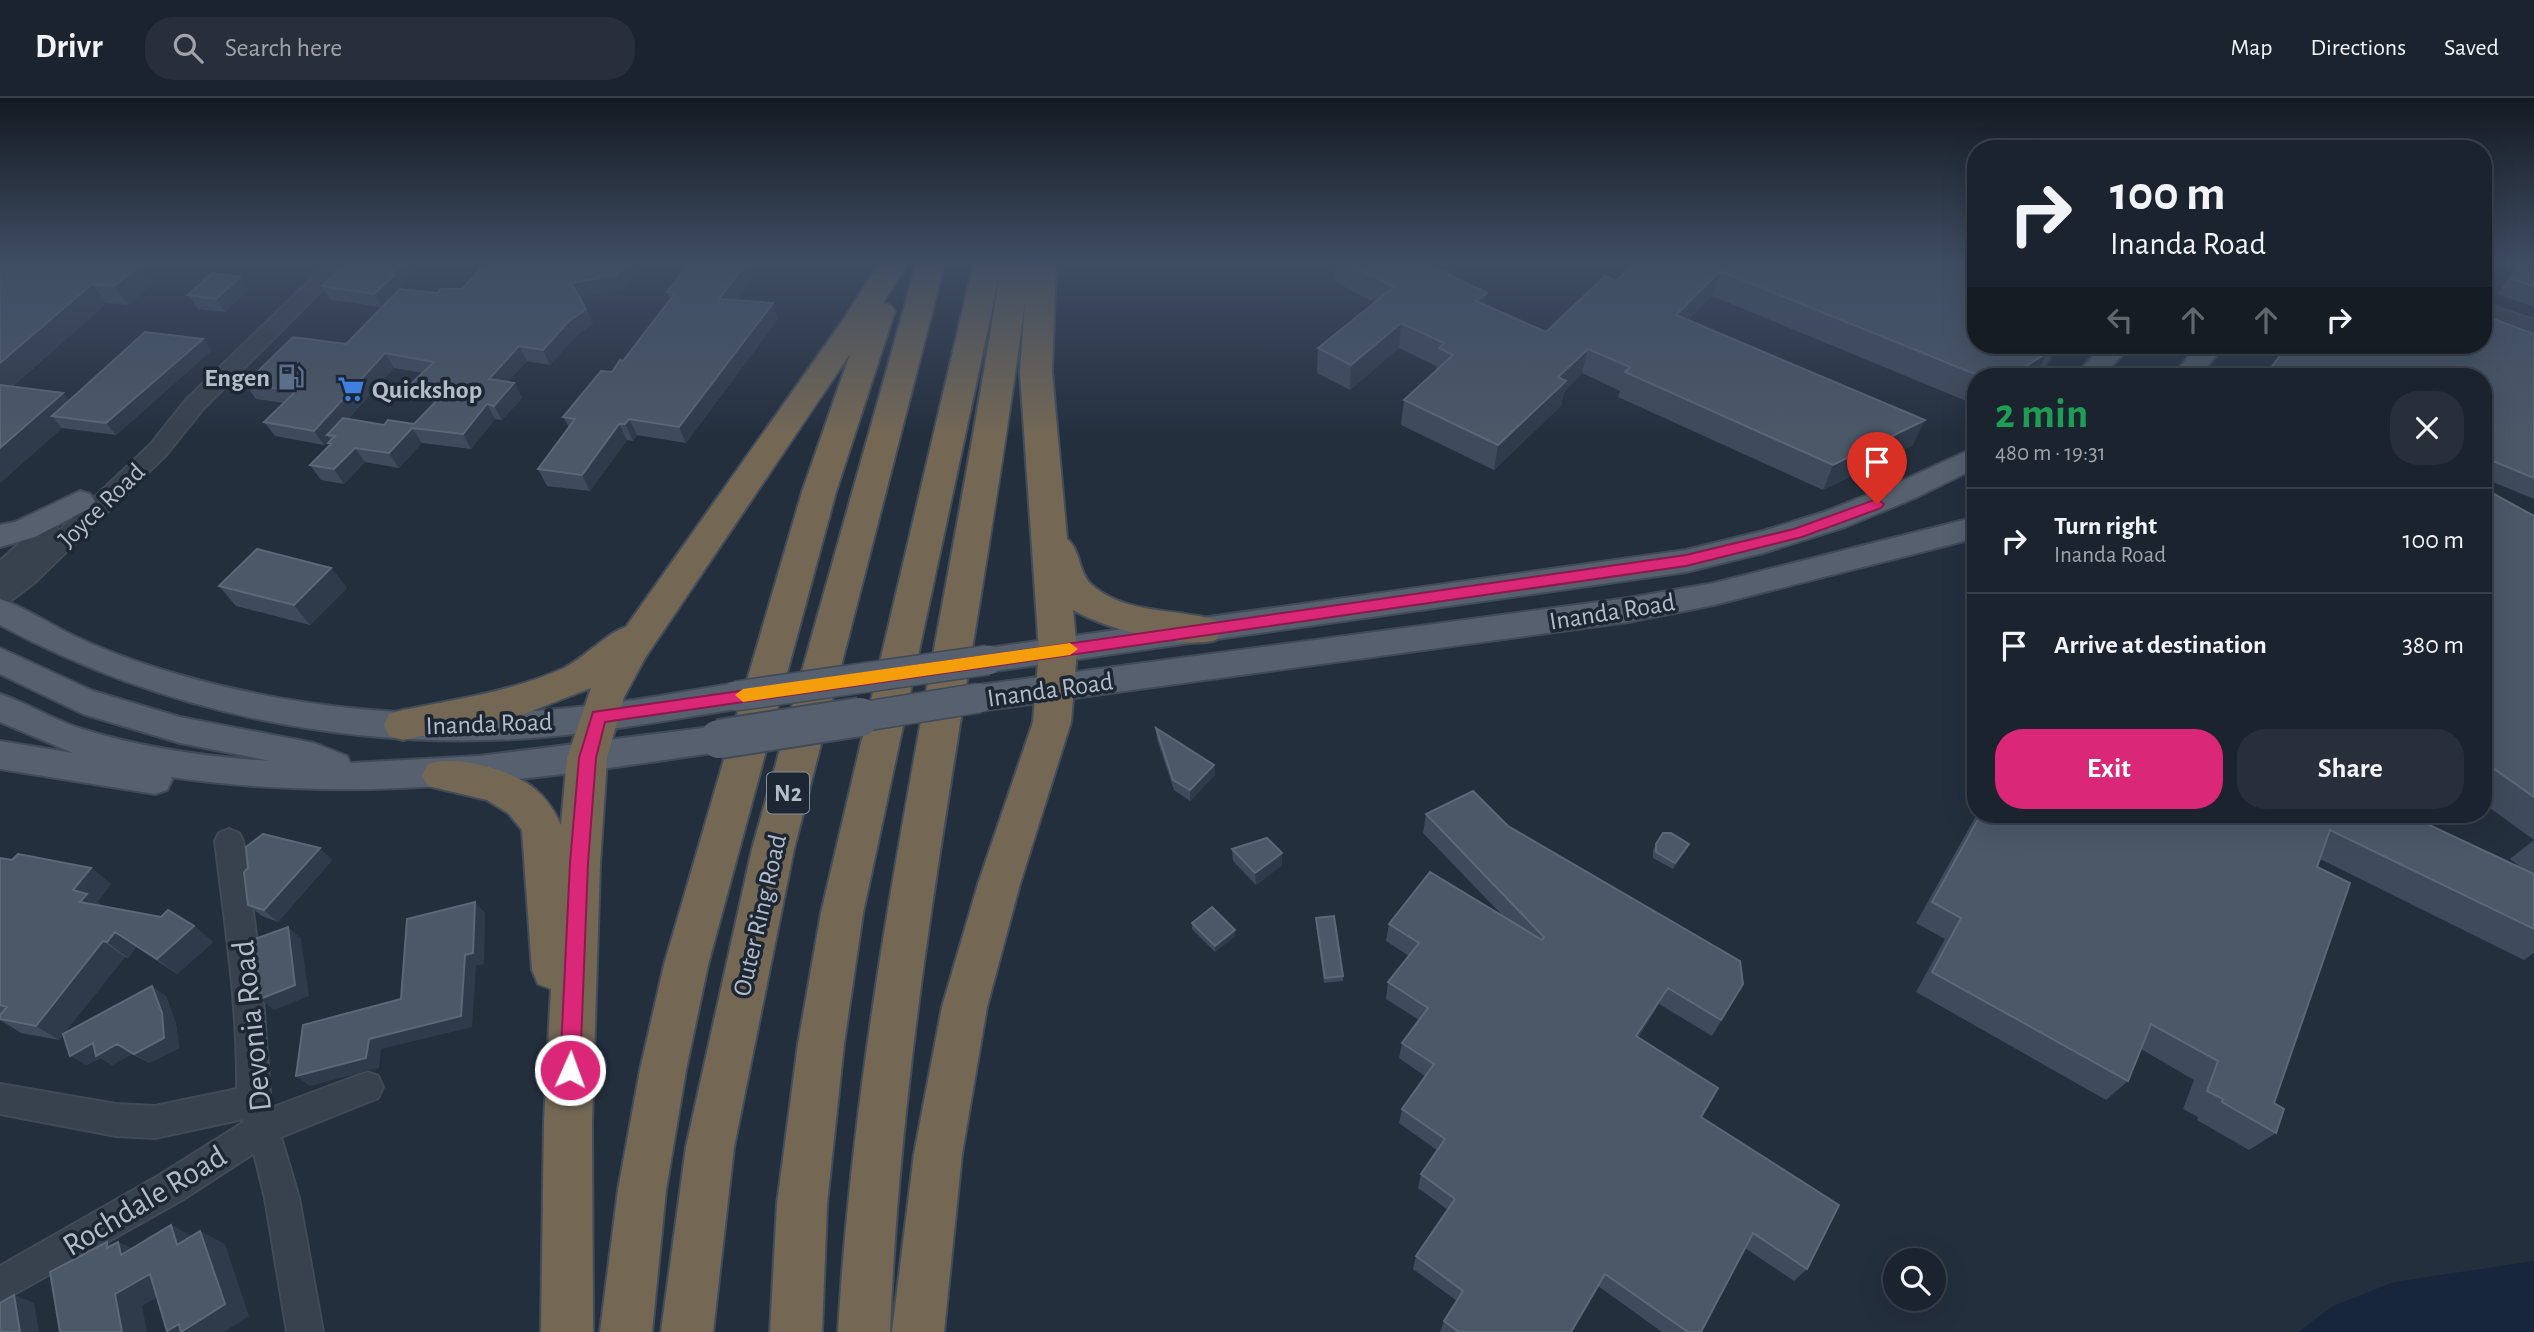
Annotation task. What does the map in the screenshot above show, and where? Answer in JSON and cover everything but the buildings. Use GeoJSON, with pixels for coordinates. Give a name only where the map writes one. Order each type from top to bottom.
{"type":"FeatureCollection","features":[{"type":"Feature","properties":{"kind":"highway"},"geometry":{"type":"LineString","coordinates":[[567,1332],[568,1122],[579,863],[587,758],[598,716],[605,697],[631,649],[858,320]]}},
{"type":"Feature","properties":{"kind":"highway"},"geometry":{"type":"LineString","coordinates":[[626,1332],[642,1190],[663,1070],[686,965],[819,492],[876,320]]}},
{"type":"Feature","properties":{"kind":"highway","name":"Outer Ring Road"},"geometry":{"type":"LineString","coordinates":[[687,1332],[710,1147],[773,849],[915,320]]}},
{"type":"Feature","properties":{"kind":"highway"},"geometry":{"type":"LineString","coordinates":[[796,1332],[802,1204],[821,1044],[842,913],[975,320]]}},
{"type":"Feature","properties":{"kind":"highway"},"geometry":{"type":"LineString","coordinates":[[864,1332],[867,1233],[884,1069],[1008,320]]}},
{"type":"Feature","properties":{"kind":"highway"},"geometry":{"type":"LineString","coordinates":[[918,1332],[923,1269],[956,1047],[977,961],[1052,722],[1057,670],[1036,372],[1039,320]]}},
{"type":"Feature","properties":{"kind":"highway"},"geometry":{"type":"LineString","coordinates":[[1047,520],[1071,587],[1092,604],[1124,626],[1203,630]]}},
{"type":"Feature","properties":{"kind":"highway"},"geometry":{"type":"LineString","coordinates":[[403,725],[515,700],[563,685],[597,667],[620,650],[654,616]]}},
{"type":"Feature","properties":{"kind":"highway"},"geometry":{"type":"LineString","coordinates":[[442,775],[508,790],[530,806],[542,827],[568,1122]]}},
{"type":"Feature","properties":{"kind":"main road"},"geometry":{"type":"LineString","coordinates":[[2095,368],[2110,354]]}},
{"type":"Feature","properties":{"kind":"main road"},"geometry":{"type":"LineString","coordinates":[[2192,368],[2204,354]]}},
{"type":"Feature","properties":{"kind":"main road","name":"Inanda Road"},"geometry":{"type":"LineString","coordinates":[[1203,630],[1686,561],[1797,534],[1859,512],[1938,477],[1967,461]]}},
{"type":"Feature","properties":{"kind":"main road"},"geometry":{"type":"LineString","coordinates":[[0,536],[24,530],[80,501]]}},
{"type":"Feature","properties":{"kind":"main road","name":"Inanda Road"},"geometry":{"type":"LineString","coordinates":[[0,611],[75,652],[129,673],[198,694],[314,717],[403,725],[502,726],[598,716],[988,660],[1134,677],[1301,656],[1689,598],[1967,529]]}},
{"type":"Feature","properties":{"kind":"main road","name":"Inanda Road"},"geometry":{"type":"LineString","coordinates":[[0,708],[80,741],[186,766],[274,775],[442,775],[587,758],[979,698],[1057,670],[1124,626]]}},
{"type":"Feature","properties":{"kind":"main road"},"geometry":{"type":"LineString","coordinates":[[0,660],[83,701],[180,730],[314,757],[359,777]]}},
{"type":"Feature","properties":{"kind":"main road"},"geometry":{"type":"LineString","coordinates":[[0,755],[199,786],[323,787],[359,777]]}},
{"type":"Feature","properties":{"kind":"street","name":"Joyce Road"},"geometry":{"type":"LineString","coordinates":[[0,596],[25,577],[158,450],[194,405],[280,320]]}},
{"type":"Feature","properties":{"kind":"street"},"geometry":{"type":"LineString","coordinates":[[2513,320],[2534,327]]}},
{"type":"Feature","properties":{"kind":"street","name":"Joyce Road"},"geometry":{"type":"LineString","coordinates":[[0,581],[5,570],[138,447],[194,405]]}},
{"type":"Feature","properties":{"kind":"street","name":"Devonia Road"},"geometry":{"type":"LineString","coordinates":[[229,841],[246,970],[258,1115],[282,1198],[305,1332]]}},
{"type":"Feature","properties":{"kind":"street","name":"Rochdale Road"},"geometry":{"type":"LineString","coordinates":[[0,1285],[170,1188],[258,1115],[293,1114],[367,1087]]}},
{"type":"Feature","properties":{"kind":"street"},"geometry":{"type":"LineString","coordinates":[[0,1099],[116,1120],[155,1122],[258,1115]]}},
{"type":"Feature","properties":{"kind":"water"},"geometry":{"type":"Polygon","coordinates":[[[2534,1261],[2534,1332],[2298,1332],[2333,1306],[2394,1282],[2534,1261]]]}},
{"type":"Feature","properties":{"kind":"slow traffic"},"geometry":{"type":"LineString","coordinates":[[743,695],[1070,649]]}},
{"type":"Feature","properties":{"kind":"place","name":"Engen"},"geometry":{"type":"Point","coordinates":[291,377]}},
{"type":"Feature","properties":{"kind":"place","name":"Quickshop"},"geometry":{"type":"Point","coordinates":[351,389]}},
{"type":"Feature","properties":{"kind":"route"},"geometry":{"type":"LineString","coordinates":[[570,1070],[579,863],[587,758],[598,716],[1686,561],[1797,534],[1877,504]]}}]}
